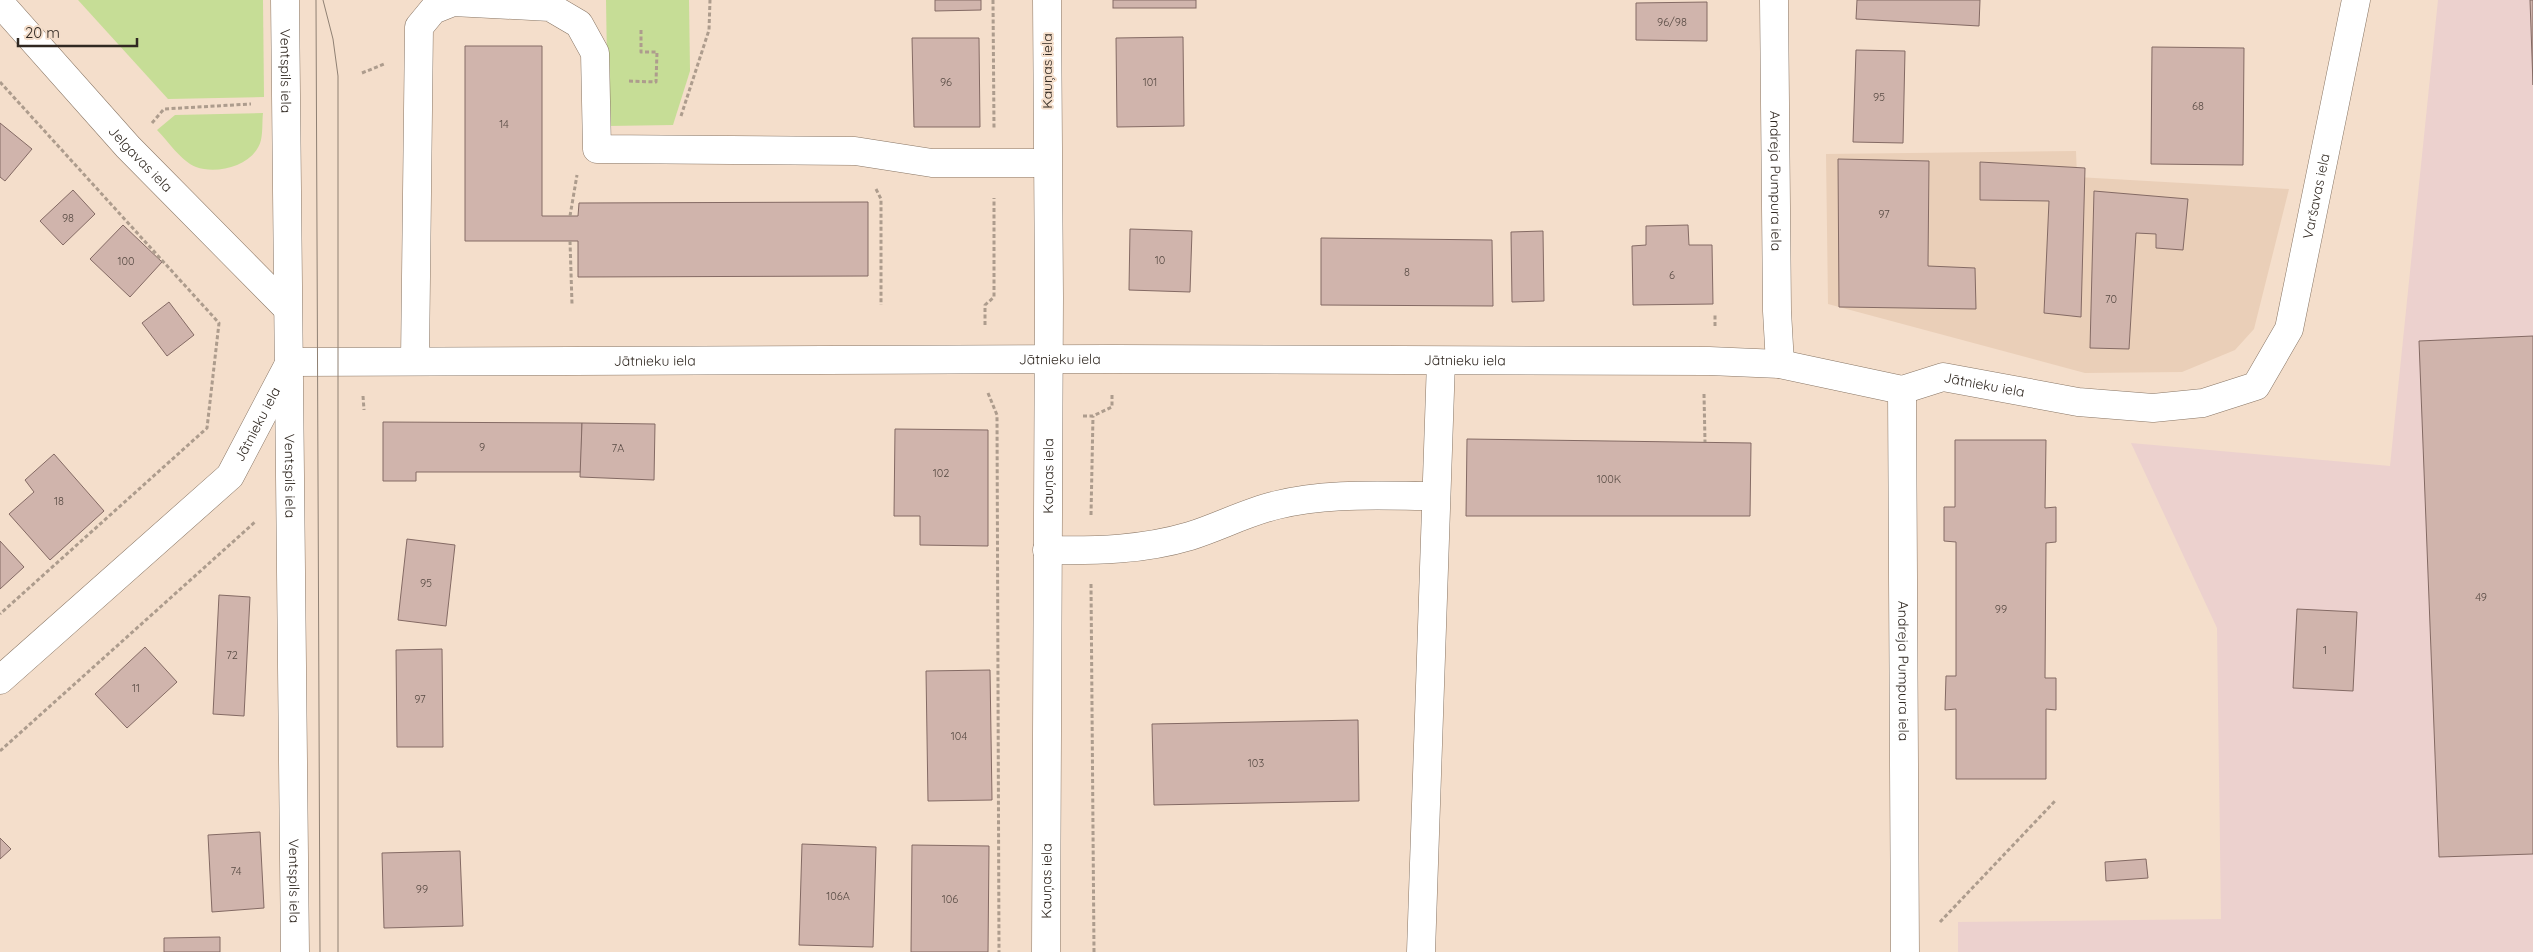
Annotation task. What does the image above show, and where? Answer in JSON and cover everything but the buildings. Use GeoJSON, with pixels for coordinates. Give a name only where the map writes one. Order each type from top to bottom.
{"type":"FeatureCollection","features":[{"type":"Feature","properties":{"kind":"street","name":"Ventspils iela"},"geometry":{"type":"LineString","coordinates":[[285,0],[295,952]]}},
{"type":"Feature","properties":{"kind":"street","name":"Kauņas iela"},"geometry":{"type":"LineString","coordinates":[[1046,0],[1048,163],[1046,952]]}},
{"type":"Feature","properties":{"kind":"street","name":"Andreja Pumpura iela"},"geometry":{"type":"LineString","coordinates":[[1774,0],[1777,311],[1780,364]]}},
{"type":"Feature","properties":{"kind":"street","name":"Varšavas iela"},"geometry":{"type":"LineString","coordinates":[[2256,386],[2289,330],[2356,0]]}},
{"type":"Feature","properties":{"kind":"street"},"geometry":{"type":"LineString","coordinates":[[415,360],[419,27],[433,10],[453,2],[550,7],[579,24],[595,53],[597,149],[855,150],[932,162],[1048,163]]}},
{"type":"Feature","properties":{"kind":"street","name":"Jelgavas iela"},"geometry":{"type":"LineString","coordinates":[[0,3],[128,147],[287,308]]}},
{"type":"Feature","properties":{"kind":"street","name":"Jātnieku iela"},"geometry":{"type":"LineString","coordinates":[[0,680],[230,476],[290,362],[415,360],[1709,361],[1780,364],[1902,390],[1942,377],[2078,402],[2153,408],[2203,403],[2256,386]]}},
{"type":"Feature","properties":{"kind":"street"},"geometry":{"type":"LineString","coordinates":[[1421,952],[1441,361]]}},
{"type":"Feature","properties":{"kind":"street","name":"Andreja Pumpura iela"},"geometry":{"type":"LineString","coordinates":[[1902,390],[1904,952]]}},
{"type":"Feature","properties":{"kind":"street"},"geometry":{"type":"LineString","coordinates":[[1047,550],[1090,551],[1143,548],[1191,535],[1276,504],[1344,496],[1436,496]]}},
{"type":"Feature","properties":{"kind":"path"},"geometry":{"type":"LineString","coordinates":[[669,149],[709,30],[710,0]]}},
{"type":"Feature","properties":{"kind":"path"},"geometry":{"type":"LineString","coordinates":[[596,80],[656,82],[657,52],[641,52],[641,29]]}},
{"type":"Feature","properties":{"kind":"path"},"geometry":{"type":"LineString","coordinates":[[0,82],[219,323],[207,428],[0,614]]}},
{"type":"Feature","properties":{"kind":"path"},"geometry":{"type":"LineString","coordinates":[[151,124],[164,109],[286,104]]}},
{"type":"Feature","properties":{"kind":"path"},"geometry":{"type":"LineString","coordinates":[[855,150],[881,199],[880,305]]}},
{"type":"Feature","properties":{"kind":"path"},"geometry":{"type":"LineString","coordinates":[[570,241],[572,304]]}},
{"type":"Feature","properties":{"kind":"path"},"geometry":{"type":"LineString","coordinates":[[985,384],[997,415],[999,952]]}},
{"type":"Feature","properties":{"kind":"path"},"geometry":{"type":"LineString","coordinates":[[1074,416],[1093,416],[1112,407],[1112,385]]}},
{"type":"Feature","properties":{"kind":"path"},"geometry":{"type":"LineString","coordinates":[[1704,386],[1705,442]]}},
{"type":"Feature","properties":{"kind":"path"},"geometry":{"type":"LineString","coordinates":[[364,390],[364,410]]}},
{"type":"Feature","properties":{"kind":"path"},"geometry":{"type":"LineString","coordinates":[[1093,416],[1090,551],[1094,952]]}},
{"type":"Feature","properties":{"kind":"path"},"geometry":{"type":"LineString","coordinates":[[0,751],[256,522]]}},
{"type":"Feature","properties":{"kind":"path"},"geometry":{"type":"LineString","coordinates":[[1938,923],[2055,801]]}},
{"type":"Feature","properties":{"kind":"shaded area"},"geometry":{"type":"Polygon","coordinates":[[[2438,0],[2533,0],[2533,952],[1958,952],[1958,922],[2221,919],[2217,628],[2131,443],[2390,466],[2438,0]]]}},
{"type":"Feature","properties":{"kind":"shaded area"},"geometry":{"type":"Polygon","coordinates":[[[2076,151],[2077,177],[2289,189],[2254,329],[2235,350],[2182,372],[2085,373],[1828,304],[1826,154],[2076,151]]]}},
{"type":"Feature","properties":{"kind":"green space"},"geometry":{"type":"Polygon","coordinates":[[[78,0],[263,0],[264,97],[168,99],[78,0]]]}},
{"type":"Feature","properties":{"kind":"green space"},"geometry":{"type":"Polygon","coordinates":[[[606,0],[689,0],[690,71],[673,125],[608,126],[606,0]]]}},
{"type":"Feature","properties":{"kind":"green space"},"geometry":{"type":"Polygon","coordinates":[[[263,113],[262,137],[257,149],[244,162],[225,169],[205,169],[190,164],[180,156],[157,130],[175,115],[263,113]]]}},
{"type":"Feature","properties":{"kind":"tram line"},"geometry":{"type":"LineString","coordinates":[[316,0],[320,952]]}},
{"type":"Feature","properties":{"kind":"tram line"},"geometry":{"type":"LineString","coordinates":[[323,0],[333,39],[338,76],[338,952]]}}]}
